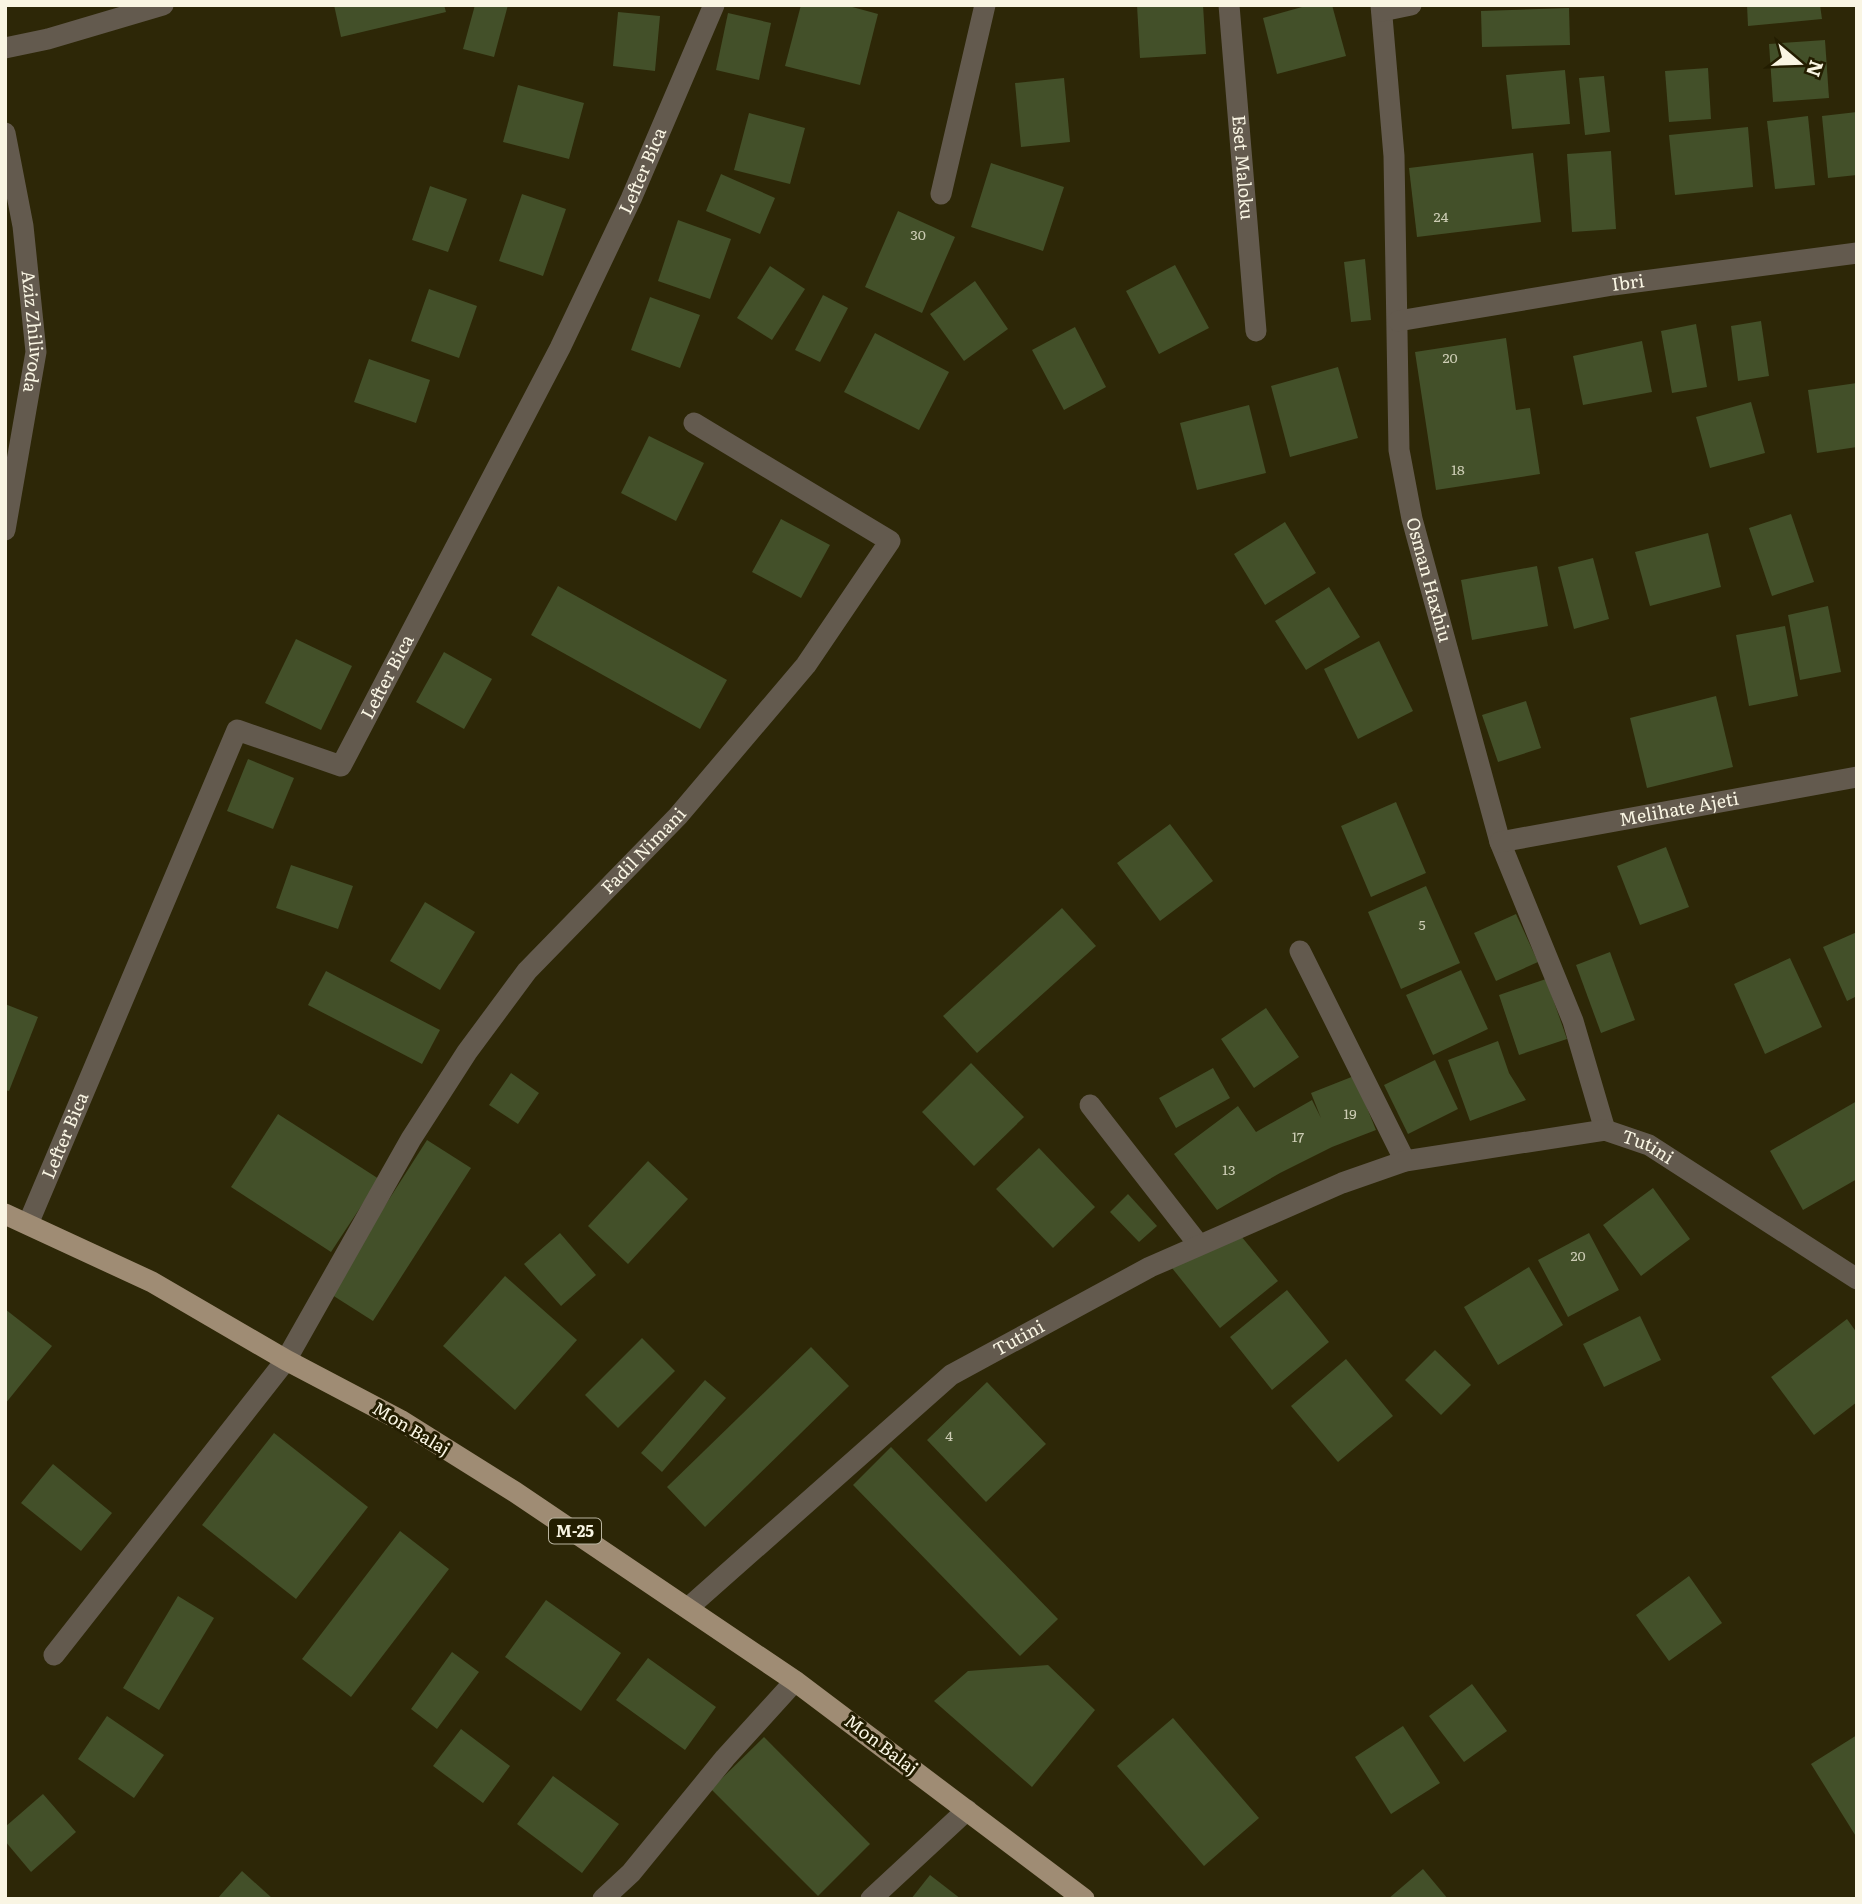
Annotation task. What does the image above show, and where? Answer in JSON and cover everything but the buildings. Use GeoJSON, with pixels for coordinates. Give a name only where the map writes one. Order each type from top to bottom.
{"type":"FeatureCollection","features":[{"type":"Feature","properties":{"kind":"main road","name":"Mon Balaj"},"geometry":{"type":"LineString","coordinates":[[5,1214],[152,1282],[286,1360],[400,1420],[689,1607],[795,1681],[1084,1899]]}},
{"type":"Feature","properties":{"kind":"street"},"geometry":{"type":"LineString","coordinates":[[5,47],[48,39],[163,5]]}},
{"type":"Feature","properties":{"kind":"street","name":"Lefter Bica"},"geometry":{"type":"LineString","coordinates":[[28,1224],[237,730],[341,766],[560,348],[631,199],[714,5]]}},
{"type":"Feature","properties":{"kind":"street"},"geometry":{"type":"LineString","coordinates":[[941,194],[985,5]]}},
{"type":"Feature","properties":{"kind":"street","name":"Eset Maloku"},"geometry":{"type":"LineString","coordinates":[[1230,5],[1256,331]]}},
{"type":"Feature","properties":{"kind":"street"},"geometry":{"type":"LineString","coordinates":[[1382,8],[1411,5]]}},
{"type":"Feature","properties":{"kind":"street","name":"Osman Haxhiu"},"geometry":{"type":"LineString","coordinates":[[1382,8],[1394,156],[1399,450],[1412,519],[1500,842],[1573,1021],[1605,1129]]}},
{"type":"Feature","properties":{"kind":"street","name":"Aziz Zhilivoda"},"geometry":{"type":"LineString","coordinates":[[5,133],[23,226],[36,352],[5,530]]}},
{"type":"Feature","properties":{"kind":"street","name":"Ibri"},"geometry":{"type":"LineString","coordinates":[[1398,321],[1613,285],[1857,253]]}},
{"type":"Feature","properties":{"kind":"street","name":"Fadil Nimani"},"geometry":{"type":"LineString","coordinates":[[286,1360],[411,1139],[467,1052],[527,971],[678,816],[806,666],[890,541],[694,423]]}},
{"type":"Feature","properties":{"kind":"street","name":"Melihate Ajeti"},"geometry":{"type":"LineString","coordinates":[[1500,842],[1857,777]]}},
{"type":"Feature","properties":{"kind":"street"},"geometry":{"type":"LineString","coordinates":[[1300,951],[1405,1161]]}},
{"type":"Feature","properties":{"kind":"street"},"geometry":{"type":"LineString","coordinates":[[1090,1105],[1199,1245]]}},
{"type":"Feature","properties":{"kind":"street","name":"Tutini"},"geometry":{"type":"LineString","coordinates":[[689,1607],[951,1375],[1138,1273],[1342,1183],[1405,1161],[1605,1129],[1649,1145],[1857,1279]]}},
{"type":"Feature","properties":{"kind":"street"},"geometry":{"type":"LineString","coordinates":[[54,1655],[286,1360]]}},
{"type":"Feature","properties":{"kind":"street"},"geometry":{"type":"LineString","coordinates":[[603,1899],[631,1873],[725,1758],[795,1681]]}},
{"type":"Feature","properties":{"kind":"street"},"geometry":{"type":"LineString","coordinates":[[871,1899],[967,1810]]}}]}
